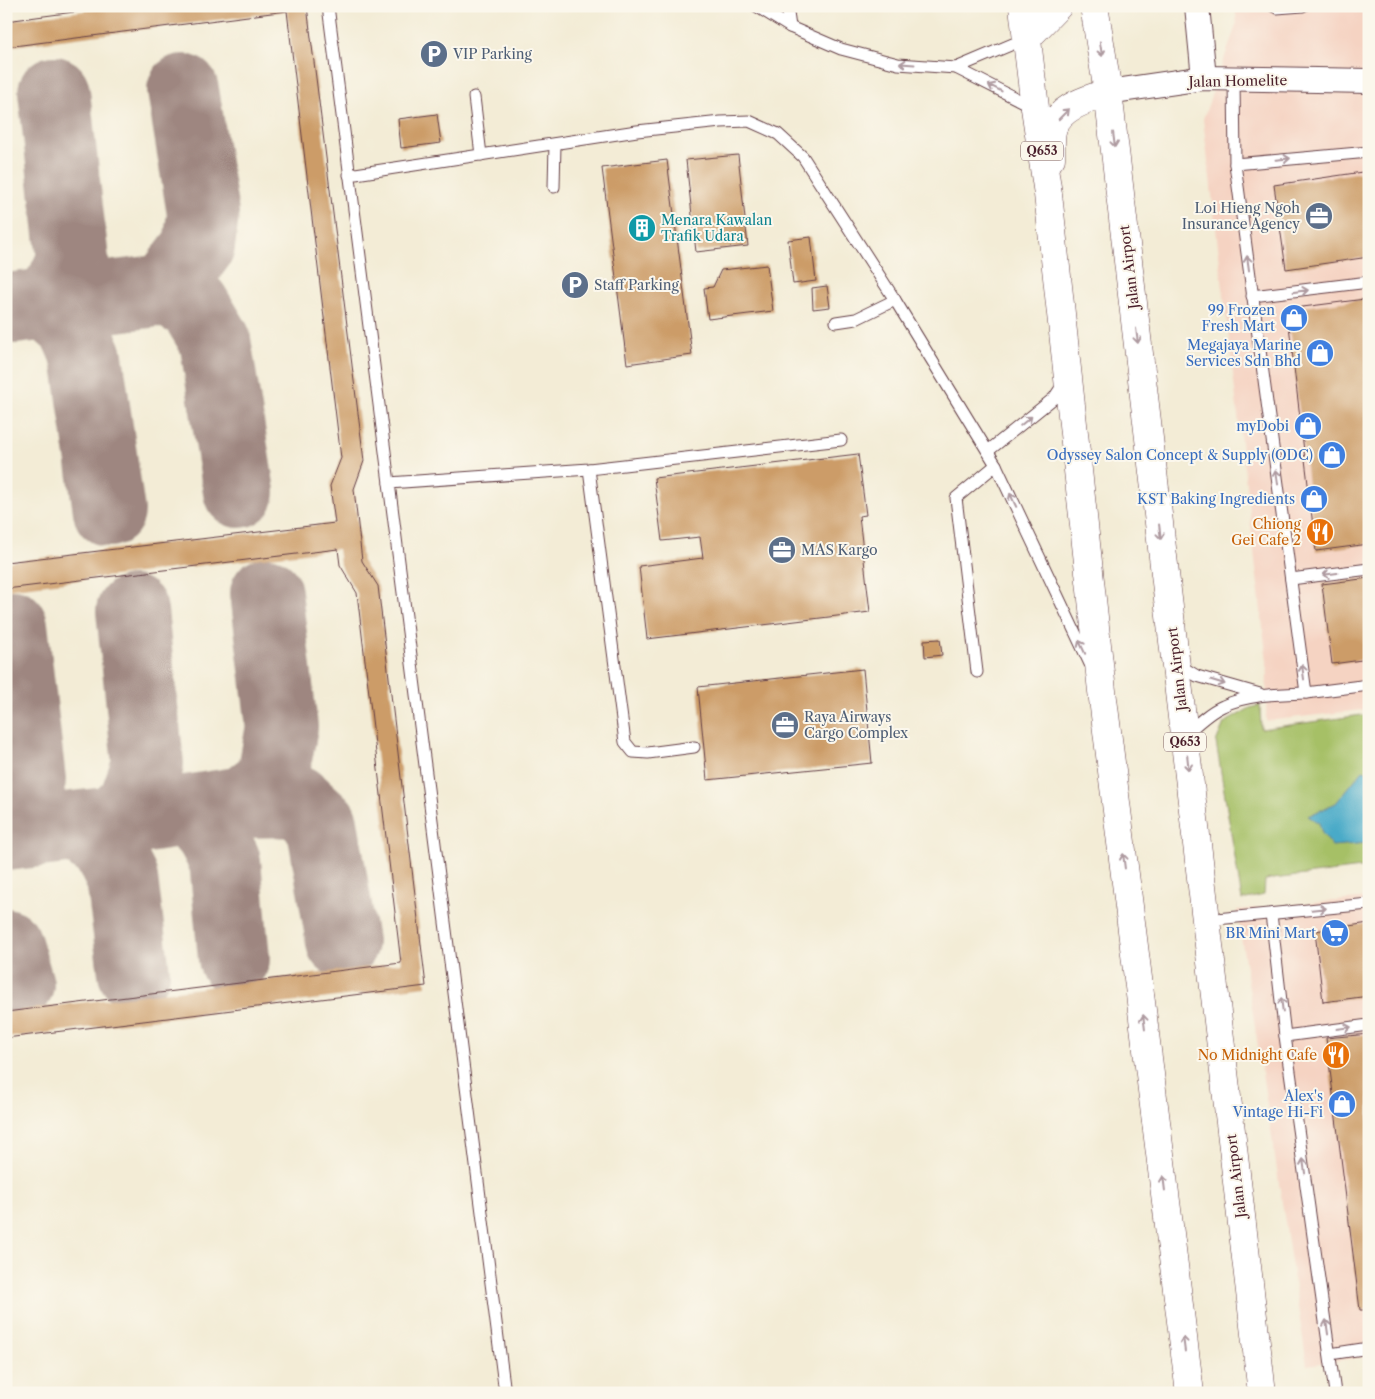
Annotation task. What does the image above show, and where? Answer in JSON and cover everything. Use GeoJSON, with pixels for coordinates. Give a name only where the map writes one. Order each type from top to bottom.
{"type":"FeatureCollection","features":[{"type":"Feature","properties":{"kind":"main road","name":"Q653"},"geometry":{"type":"LineString","coordinates":[[1023,6],[1035,108],[1048,194],[1069,376],[1102,691],[1190,1393]]}},
{"type":"Feature","properties":{"kind":"main road"},"geometry":{"type":"LineString","coordinates":[[1027,38],[1058,6]]}},
{"type":"Feature","properties":{"kind":"main road","name":"Jalan Airport"},"geometry":{"type":"LineString","coordinates":[[1094,6],[1108,92],[1262,1393]]}},
{"type":"Feature","properties":{"kind":"main road"},"geometry":{"type":"LineString","coordinates":[[1048,194],[1052,128],[1059,117],[1073,105],[1108,92]]}},
{"type":"Feature","properties":{"kind":"street"},"geometry":{"type":"LineString","coordinates":[[1197,6],[1204,78]]}},
{"type":"Feature","properties":{"kind":"street","name":"Jalan Homelite"},"geometry":{"type":"LineString","coordinates":[[1108,92],[1204,78],[1369,81]]}},
{"type":"Feature","properties":{"kind":"lane"},"geometry":{"type":"LineString","coordinates":[[328,6],[505,1393]]}},
{"type":"Feature","properties":{"kind":"lane"},"geometry":{"type":"LineString","coordinates":[[756,6],[790,27],[841,49],[898,64],[956,68],[1035,108]]}},
{"type":"Feature","properties":{"kind":"lane"},"geometry":{"type":"LineString","coordinates":[[787,6],[790,27]]}},
{"type":"Feature","properties":{"kind":"lane"},"geometry":{"type":"LineString","coordinates":[[1273,6],[1277,8],[1303,6]]}},
{"type":"Feature","properties":{"kind":"lane"},"geometry":{"type":"LineString","coordinates":[[956,68],[1027,38]]}},
{"type":"Feature","properties":{"kind":"lane"},"geometry":{"type":"LineString","coordinates":[[1234,79],[1234,164],[1306,692]]}},
{"type":"Feature","properties":{"kind":"lane"},"geometry":{"type":"LineString","coordinates":[[474,97],[481,155]]}},
{"type":"Feature","properties":{"kind":"lane"},"geometry":{"type":"LineString","coordinates":[[349,175],[638,131],[721,122],[750,122],[778,134],[803,156],[988,451],[1102,691]]}},
{"type":"Feature","properties":{"kind":"lane"},"geometry":{"type":"LineString","coordinates":[[554,187],[555,144]]}},
{"type":"Feature","properties":{"kind":"lane"},"geometry":{"type":"LineString","coordinates":[[1234,164],[1369,152]]}},
{"type":"Feature","properties":{"kind":"lane"},"geometry":{"type":"LineString","coordinates":[[1252,296],[1369,282]]}},
{"type":"Feature","properties":{"kind":"lane"},"geometry":{"type":"LineString","coordinates":[[836,322],[856,319],[895,300]]}},
{"type":"Feature","properties":{"kind":"lane"},"geometry":{"type":"LineString","coordinates":[[988,451],[1054,398],[1069,376]]}},
{"type":"Feature","properties":{"kind":"lane"},"geometry":{"type":"LineString","coordinates":[[389,483],[589,469],[841,440]]}},
{"type":"Feature","properties":{"kind":"lane"},"geometry":{"type":"LineString","coordinates":[[977,672],[956,498],[996,465]]}},
{"type":"Feature","properties":{"kind":"lane"},"geometry":{"type":"LineString","coordinates":[[589,469],[624,742],[633,752],[648,753],[694,747]]}},
{"type":"Feature","properties":{"kind":"lane"},"geometry":{"type":"LineString","coordinates":[[1290,579],[1369,569]]}},
{"type":"Feature","properties":{"kind":"lane"},"geometry":{"type":"LineString","coordinates":[[1176,664],[1198,676],[1262,694]]}},
{"type":"Feature","properties":{"kind":"lane"},"geometry":{"type":"LineString","coordinates":[[1185,735],[1200,721],[1222,706],[1262,694],[1306,692],[1369,685]]}},
{"type":"Feature","properties":{"kind":"lane"},"geometry":{"type":"LineString","coordinates":[[1205,920],[1369,904]]}},
{"type":"Feature","properties":{"kind":"lane"},"geometry":{"type":"LineString","coordinates":[[1271,914],[1335,1393]]}},
{"type":"Feature","properties":{"kind":"lane"},"geometry":{"type":"LineString","coordinates":[[1286,1036],[1369,1025]]}},
{"type":"Feature","properties":{"kind":"lane"},"geometry":{"type":"LineString","coordinates":[[1330,1354],[1369,1348]]}},
{"type":"Feature","properties":{"kind":"shaded area"},"geometry":{"type":"Polygon","coordinates":[[[1235,6],[1369,6],[1369,709],[1266,721],[1267,662],[1203,119],[1237,23],[1235,6]]]}},
{"type":"Feature","properties":{"kind":"shaded area"},"geometry":{"type":"Polygon","coordinates":[[[1369,898],[1369,1356],[1307,1365],[1237,910],[1369,898]]]}},
{"type":"Feature","properties":{"kind":"green space"},"geometry":{"type":"Polygon","coordinates":[[[1260,705],[1261,729],[1369,714],[1369,867],[1265,880],[1264,895],[1242,900],[1216,742],[1224,723],[1250,708],[1260,705]]]}},
{"type":"Feature","properties":{"kind":"water"},"geometry":{"type":"Polygon","coordinates":[[[1363,770],[1369,772],[1369,843],[1332,846],[1322,833],[1319,823],[1308,816],[1336,803],[1363,770]]]}},
{"type":"Feature","properties":{"kind":"building"},"geometry":{"type":"Polygon","coordinates":[[[120,6],[307,6],[364,461],[354,489],[362,561],[378,586],[426,986],[6,1038],[6,1012],[401,963],[357,593],[340,565],[338,549],[6,589],[6,562],[335,523],[330,486],[341,458],[287,11],[6,47],[6,21],[120,6]]]}},
{"type":"Feature","properties":{"kind":"building"},"geometry":{"type":"Polygon","coordinates":[[[437,114],[441,143],[401,148],[398,119],[437,114]]]}},
{"type":"Feature","properties":{"kind":"building"},"geometry":{"type":"Polygon","coordinates":[[[738,155],[748,246],[696,252],[686,160],[738,155]]]}},
{"type":"Feature","properties":{"kind":"building"},"geometry":{"type":"Polygon","coordinates":[[[667,160],[692,355],[627,364],[602,168],[667,160]]]}},
{"type":"Feature","properties":{"kind":"building"},"geometry":{"type":"Polygon","coordinates":[[[1369,171],[1369,257],[1286,269],[1274,185],[1369,171]]]}},
{"type":"Feature","properties":{"kind":"building"},"geometry":{"type":"Polygon","coordinates":[[[811,237],[816,281],[793,284],[788,240],[811,237]]]}},
{"type":"Feature","properties":{"kind":"building"},"geometry":{"type":"Polygon","coordinates":[[[767,265],[773,311],[708,319],[704,288],[713,287],[721,270],[767,265]]]}},
{"type":"Feature","properties":{"kind":"building"},"geometry":{"type":"Polygon","coordinates":[[[827,286],[830,307],[813,309],[812,288],[827,286]]]}},
{"type":"Feature","properties":{"kind":"building"},"geometry":{"type":"Polygon","coordinates":[[[1365,299],[1369,330],[1369,544],[1316,551],[1287,309],[1365,299]]]}},
{"type":"Feature","properties":{"kind":"building","name":"MAS Kargo"},"geometry":{"type":"Polygon","coordinates":[[[858,454],[866,515],[859,516],[870,612],[647,639],[639,566],[703,558],[700,537],[662,541],[654,478],[858,454]]]}},
{"type":"Feature","properties":{"kind":"building"},"geometry":{"type":"Polygon","coordinates":[[[1369,578],[1369,659],[1332,664],[1322,584],[1369,578]]]}},
{"type":"Feature","properties":{"kind":"building"},"geometry":{"type":"Polygon","coordinates":[[[940,639],[942,655],[925,657],[924,640],[940,639]]]}},
{"type":"Feature","properties":{"kind":"building","name":"Raya Airways Cargo Complex"},"geometry":{"type":"Polygon","coordinates":[[[863,669],[872,763],[707,780],[698,687],[863,669]]]}},
{"type":"Feature","properties":{"kind":"building"},"geometry":{"type":"Polygon","coordinates":[[[1369,923],[1369,996],[1323,1002],[1315,931],[1369,923]]]}},
{"type":"Feature","properties":{"kind":"building"},"geometry":{"type":"Polygon","coordinates":[[[1369,1034],[1369,1310],[1360,1310],[1326,1038],[1369,1034]]]}},
{"type":"Feature","properties":{"kind":"taxiway"},"geometry":{"type":"LineString","coordinates":[[166,290],[199,246],[203,214],[183,90]]}},
{"type":"Feature","properties":{"kind":"taxiway"},"geometry":{"type":"LineString","coordinates":[[54,92],[73,260],[62,284],[48,304],[74,327],[87,357],[109,511]]}},
{"type":"Feature","properties":{"kind":"taxiway"},"geometry":{"type":"LineString","coordinates":[[15,308],[166,290],[194,305],[215,340],[239,492]]}},
{"type":"Feature","properties":{"kind":"taxiway"},"geometry":{"type":"LineString","coordinates":[[243,802],[272,780],[282,727],[266,593]]}},
{"type":"Feature","properties":{"kind":"taxiway"},"geometry":{"type":"LineString","coordinates":[[115,822],[134,803],[148,764],[132,611]]}},
{"type":"Feature","properties":{"kind":"taxiway"},"geometry":{"type":"LineString","coordinates":[[12,625],[30,780],[12,834]]}},
{"type":"Feature","properties":{"kind":"taxiway"},"geometry":{"type":"LineString","coordinates":[[6,835],[115,822],[243,802],[298,801],[322,823],[342,942]]}},
{"type":"Feature","properties":{"kind":"taxiway"},"geometry":{"type":"LineString","coordinates":[[188,811],[211,834],[225,861],[234,959]]}},
{"type":"Feature","properties":{"kind":"taxiway"},"geometry":{"type":"LineString","coordinates":[[77,827],[107,849],[122,879],[134,973]]}},
{"type":"Feature","properties":{"kind":"taxiway"},"geometry":{"type":"LineString","coordinates":[[6,944],[18,985]]}},
{"type":"Feature","properties":{"kind":"place","name":"VIP Parking"},"geometry":{"type":"Point","coordinates":[434,54]}},
{"type":"Feature","properties":{"kind":"place","name":"Loi Hieng Ngoh Insurance Agency"},"geometry":{"type":"Point","coordinates":[1319,216]}},
{"type":"Feature","properties":{"kind":"place","name":"Menara Kawalan Trafik Udara"},"geometry":{"type":"Point","coordinates":[642,228]}},
{"type":"Feature","properties":{"kind":"place","name":"Staff Parking"},"geometry":{"type":"Point","coordinates":[575,285]}},
{"type":"Feature","properties":{"kind":"place","name":"99 Frozen Fresh Mart"},"geometry":{"type":"Point","coordinates":[1294,318]}},
{"type":"Feature","properties":{"kind":"place","name":"Megajaya Marine Services Sdn Bhd"},"geometry":{"type":"Point","coordinates":[1320,353]}},
{"type":"Feature","properties":{"kind":"place","name":"myDobi"},"geometry":{"type":"Point","coordinates":[1308,426]}},
{"type":"Feature","properties":{"kind":"place","name":"Odyssey Salon Concept & Supply (ODC)"},"geometry":{"type":"Point","coordinates":[1332,455]}},
{"type":"Feature","properties":{"kind":"place","name":"KST Baking Ingredients"},"geometry":{"type":"Point","coordinates":[1314,499]}},
{"type":"Feature","properties":{"kind":"place","name":"Chiong Gei Cafe 2"},"geometry":{"type":"Point","coordinates":[1320,532]}},
{"type":"Feature","properties":{"kind":"place","name":"MAS Kargo"},"geometry":{"type":"Point","coordinates":[782,550]}},
{"type":"Feature","properties":{"kind":"place","name":"Raya Airways Cargo Complex"},"geometry":{"type":"Point","coordinates":[785,725]}},
{"type":"Feature","properties":{"kind":"place","name":"BR Mini Mart"},"geometry":{"type":"Point","coordinates":[1335,933]}},
{"type":"Feature","properties":{"kind":"place","name":"No Midnight Cafe"},"geometry":{"type":"Point","coordinates":[1336,1055]}},
{"type":"Feature","properties":{"kind":"place","name":"Alex's Vintage Hi-Fi"},"geometry":{"type":"Point","coordinates":[1342,1104]}}]}
